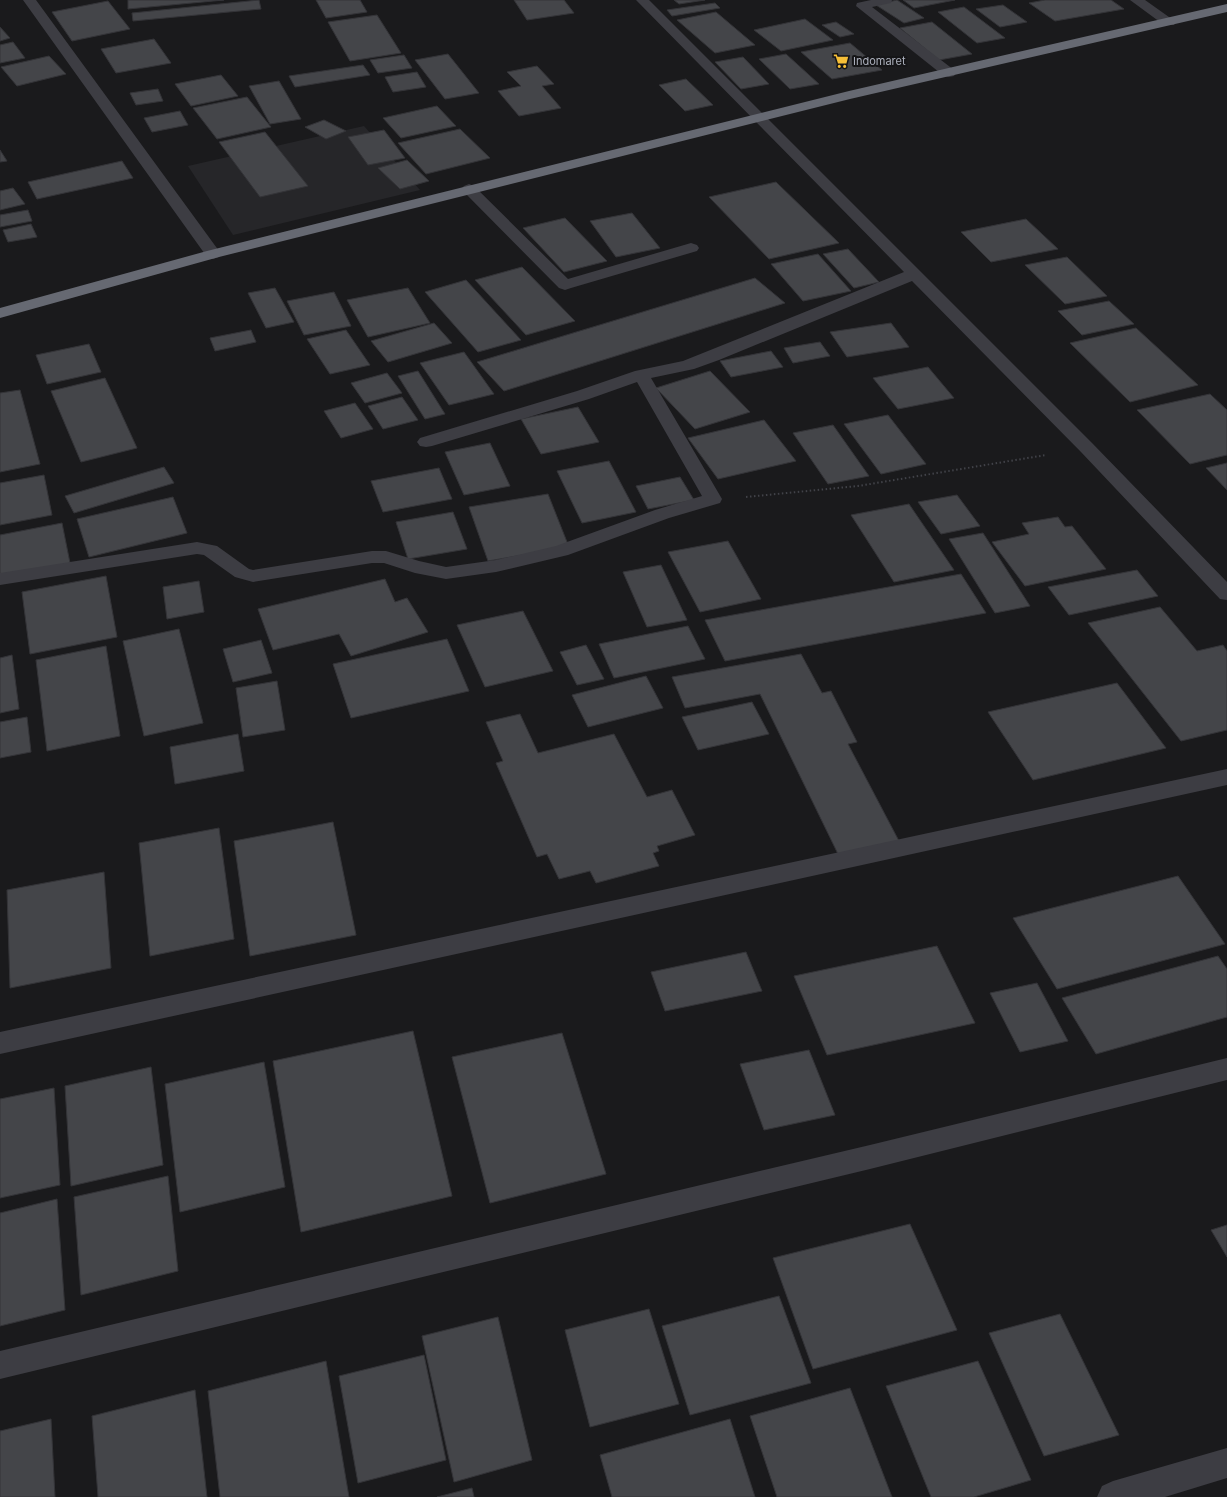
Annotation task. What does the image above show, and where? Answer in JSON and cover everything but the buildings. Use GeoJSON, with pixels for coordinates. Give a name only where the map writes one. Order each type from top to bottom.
{"type":"FeatureCollection","features":[{"type":"Feature","properties":{"kind":"highway"},"geometry":{"type":"LineString","coordinates":[[0,313],[213,254],[470,189],[849,95],[1227,8]]}},
{"type":"Feature","properties":{"kind":"street"},"geometry":{"type":"LineString","coordinates":[[29,0],[213,254]]}},
{"type":"Feature","properties":{"kind":"street"},"geometry":{"type":"LineString","coordinates":[[642,0],[1087,448],[1227,594]]}},
{"type":"Feature","properties":{"kind":"street"},"geometry":{"type":"LineString","coordinates":[[886,0],[862,6],[949,73]]}},
{"type":"Feature","properties":{"kind":"street"},"geometry":{"type":"LineString","coordinates":[[1136,0],[1168,22]]}},
{"type":"Feature","properties":{"kind":"street"},"geometry":{"type":"LineString","coordinates":[[470,189],[566,285],[691,248]]}},
{"type":"Feature","properties":{"kind":"street"},"geometry":{"type":"LineString","coordinates":[[426,442],[583,395],[641,375],[688,365],[914,274]]}},
{"type":"Feature","properties":{"kind":"street"},"geometry":{"type":"LineString","coordinates":[[0,578],[197,548],[210,550],[242,573],[253,576],[372,557],[386,557],[415,567],[446,573],[496,566],[561,551],[662,514],[713,499],[641,375]]}},
{"type":"Feature","properties":{"kind":"street"},"geometry":{"type":"LineString","coordinates":[[0,1043],[1227,777]]}},
{"type":"Feature","properties":{"kind":"street"},"geometry":{"type":"LineString","coordinates":[[0,1365],[862,1159],[1227,1069]]}},
{"type":"Feature","properties":{"kind":"street"},"geometry":{"type":"LineString","coordinates":[[1113,1497],[1227,1463]]}},
{"type":"Feature","properties":{"kind":"path"},"geometry":{"type":"LineString","coordinates":[[713,499],[800,493],[910,478],[1087,448]]}},
{"type":"Feature","properties":{"kind":"shaded area"},"geometry":{"type":"Polygon","coordinates":[[[364,126],[420,190],[233,235],[188,166],[364,126]]]}},
{"type":"Feature","properties":{"kind":"place","name":"Indomaret"},"geometry":{"type":"Point","coordinates":[841,61]}}]}
